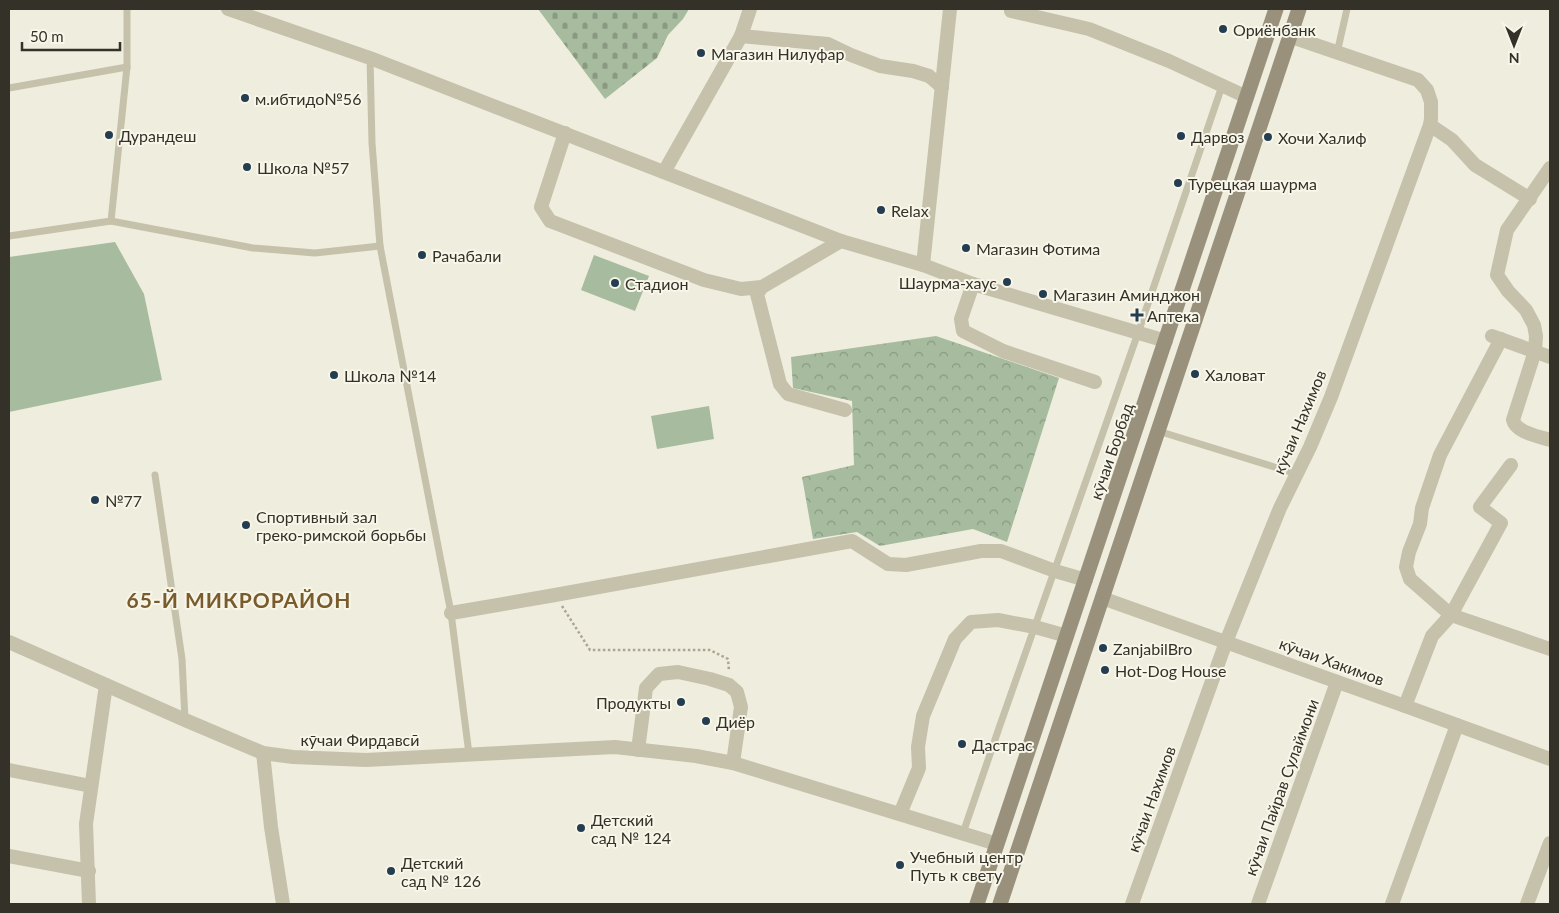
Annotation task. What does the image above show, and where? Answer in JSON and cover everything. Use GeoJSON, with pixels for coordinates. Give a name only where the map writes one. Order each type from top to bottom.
{"type":"FeatureCollection","features":[{"type":"Feature","properties":{"kind":"main road","name":"кӯчаи Борбад"},"geometry":{"type":"LineString","coordinates":[[977,904],[1276,9]]}},
{"type":"Feature","properties":{"kind":"main road"},"geometry":{"type":"LineString","coordinates":[[1000,904],[1299,9]]}},
{"type":"Feature","properties":{"kind":"street"},"geometry":{"type":"LineString","coordinates":[[228,9],[370,58],[841,241],[923,265],[973,284],[1166,341]]}},
{"type":"Feature","properties":{"kind":"street"},"geometry":{"type":"LineString","coordinates":[[664,172],[740,36],[750,9]]}},
{"type":"Feature","properties":{"kind":"street"},"geometry":{"type":"LineString","coordinates":[[923,265],[950,9]]}},
{"type":"Feature","properties":{"kind":"street"},"geometry":{"type":"LineString","coordinates":[[1011,11],[1089,29],[1169,61],[1247,97]]}},
{"type":"Feature","properties":{"kind":"street"},"geometry":{"type":"LineString","coordinates":[[740,36],[828,44],[880,66],[913,71],[929,76],[942,87]]}},
{"type":"Feature","properties":{"kind":"street","name":"кӯчаи Нахимов"},"geometry":{"type":"LineString","coordinates":[[1132,904],[1226,642],[1280,508],[1310,447],[1331,397],[1430,125],[1431,102],[1427,90],[1418,80],[1289,36]]}},
{"type":"Feature","properties":{"kind":"street"},"geometry":{"type":"LineString","coordinates":[[1430,125],[1452,140],[1475,165],[1530,199]]}},
{"type":"Feature","properties":{"kind":"street"},"geometry":{"type":"LineString","coordinates":[[565,134],[541,207],[550,221],[704,280],[741,289],[762,287]]}},
{"type":"Feature","properties":{"kind":"street"},"geometry":{"type":"LineString","coordinates":[[1550,168],[1507,230],[1497,275],[1508,291],[1526,310],[1534,325],[1536,336],[1535,351],[1516,411],[1514,424],[1522,430],[1550,440]]}},
{"type":"Feature","properties":{"kind":"street"},"geometry":{"type":"LineString","coordinates":[[841,241],[762,287],[757,294],[780,384],[788,394],[845,410]]}},
{"type":"Feature","properties":{"kind":"street"},"geometry":{"type":"LineString","coordinates":[[973,284],[961,319],[963,331],[1003,351],[1095,382]]}},
{"type":"Feature","properties":{"kind":"street"},"geometry":{"type":"LineString","coordinates":[[1550,357],[1496,337],[1464,410],[1440,455],[1422,508],[1420,524],[1409,552],[1406,567],[1410,579],[1451,615],[1550,649]]}},
{"type":"Feature","properties":{"kind":"street"},"geometry":{"type":"LineString","coordinates":[[1405,706],[1432,636],[1451,615],[1501,523],[1480,507],[1510,465]]}},
{"type":"Feature","properties":{"kind":"street"},"geometry":{"type":"LineString","coordinates":[[451,612],[555,596],[852,541],[888,564],[906,565],[994,550],[1086,580]]}},
{"type":"Feature","properties":{"kind":"street","name":"кӯчаи Хакимов"},"geometry":{"type":"LineString","coordinates":[[1102,598],[1550,759]]}},
{"type":"Feature","properties":{"kind":"street"},"geometry":{"type":"LineString","coordinates":[[900,814],[919,768],[918,748],[923,716],[955,639],[971,622],[998,620],[1036,627],[1067,636]]}},
{"type":"Feature","properties":{"kind":"street","name":"кӯчаи Фирдавсӣ"},"geometry":{"type":"LineString","coordinates":[[9,642],[263,753],[293,758],[366,760],[615,747],[696,756],[733,763],[997,844]]}},
{"type":"Feature","properties":{"kind":"street"},"geometry":{"type":"LineString","coordinates":[[638,750],[646,688],[659,674],[678,672],[729,685],[737,692],[740,707],[733,763]]}},
{"type":"Feature","properties":{"kind":"street","name":"кӯчаи Пайрав Сулаймони"},"geometry":{"type":"LineString","coordinates":[[1258,904],[1338,682]]}},
{"type":"Feature","properties":{"kind":"street"},"geometry":{"type":"LineString","coordinates":[[90,904],[86,824],[106,685]]}},
{"type":"Feature","properties":{"kind":"street"},"geometry":{"type":"LineString","coordinates":[[1392,904],[1457,725]]}},
{"type":"Feature","properties":{"kind":"street"},"geometry":{"type":"LineString","coordinates":[[263,753],[271,827],[283,904]]}},
{"type":"Feature","properties":{"kind":"street"},"geometry":{"type":"LineString","coordinates":[[9,770],[90,786]]}},
{"type":"Feature","properties":{"kind":"street"},"geometry":{"type":"LineString","coordinates":[[1528,904],[1550,843]]}},
{"type":"Feature","properties":{"kind":"street"},"geometry":{"type":"LineString","coordinates":[[9,856],[89,870]]}},
{"type":"Feature","properties":{"kind":"lane"},"geometry":{"type":"LineString","coordinates":[[111,221],[128,66],[127,9]]}},
{"type":"Feature","properties":{"kind":"lane"},"geometry":{"type":"LineString","coordinates":[[1337,53],[1347,9]]}},
{"type":"Feature","properties":{"kind":"lane"},"geometry":{"type":"LineString","coordinates":[[370,58],[372,142],[380,246],[451,612],[469,754]]}},
{"type":"Feature","properties":{"kind":"lane"},"geometry":{"type":"LineString","coordinates":[[9,88],[128,66]]}},
{"type":"Feature","properties":{"kind":"lane"},"geometry":{"type":"LineString","coordinates":[[963,833],[1138,333],[1222,86]]}},
{"type":"Feature","properties":{"kind":"lane"},"geometry":{"type":"LineString","coordinates":[[9,236],[111,221],[253,248],[315,254],[380,246]]}},
{"type":"Feature","properties":{"kind":"lane"},"geometry":{"type":"LineString","coordinates":[[1158,431],[1297,474]]}},
{"type":"Feature","properties":{"kind":"lane"},"geometry":{"type":"LineString","coordinates":[[155,475],[182,659],[185,720]]}},
{"type":"Feature","properties":{"kind":"path"},"geometry":{"type":"LineString","coordinates":[[555,596],[590,650],[710,650],[728,659],[729,685]]}},
{"type":"Feature","properties":{"kind":"green space"},"geometry":{"type":"Polygon","coordinates":[[[538,9],[689,9],[683,19],[668,35],[657,58],[605,99],[538,9]]]}},
{"type":"Feature","properties":{"kind":"green space"},"geometry":{"type":"Polygon","coordinates":[[[115,242],[144,294],[162,380],[9,412],[9,257],[115,242]]]}},
{"type":"Feature","properties":{"kind":"green space","name":"Стадион"},"geometry":{"type":"Polygon","coordinates":[[[594,255],[649,276],[635,311],[581,290],[594,255]]]}},
{"type":"Feature","properties":{"kind":"green space"},"geometry":{"type":"Polygon","coordinates":[[[936,336],[1059,378],[1007,542],[973,529],[880,546],[857,532],[813,539],[802,477],[854,465],[852,401],[793,388],[791,357],[936,336]]]}},
{"type":"Feature","properties":{"kind":"green space"},"geometry":{"type":"Polygon","coordinates":[[[709,406],[714,439],[657,449],[651,416],[709,406]]]}},
{"type":"Feature","properties":{"kind":"place","name":"Ориёнбанк"},"geometry":{"type":"Point","coordinates":[1223,29]}},
{"type":"Feature","properties":{"kind":"place","name":"Магазин Нилуфар"},"geometry":{"type":"Point","coordinates":[701,53]}},
{"type":"Feature","properties":{"kind":"place","name":"м.ибтидо№56"},"geometry":{"type":"Point","coordinates":[245,98]}},
{"type":"Feature","properties":{"kind":"place","name":"Дурандеш"},"geometry":{"type":"Point","coordinates":[109,135]}},
{"type":"Feature","properties":{"kind":"place","name":"Дарвоз"},"geometry":{"type":"Point","coordinates":[1181,136]}},
{"type":"Feature","properties":{"kind":"place","name":"Хочи Халиф"},"geometry":{"type":"Point","coordinates":[1268,137]}},
{"type":"Feature","properties":{"kind":"place","name":"Школа №57"},"geometry":{"type":"Point","coordinates":[247,167]}},
{"type":"Feature","properties":{"kind":"place","name":"Турецкая шаурма"},"geometry":{"type":"Point","coordinates":[1178,183]}},
{"type":"Feature","properties":{"kind":"place","name":"Relax"},"geometry":{"type":"Point","coordinates":[881,210]}},
{"type":"Feature","properties":{"kind":"place","name":"Магазин Фотима"},"geometry":{"type":"Point","coordinates":[966,248]}},
{"type":"Feature","properties":{"kind":"place","name":"Рачабали"},"geometry":{"type":"Point","coordinates":[422,255]}},
{"type":"Feature","properties":{"kind":"place","name":"Шаурма-хаус"},"geometry":{"type":"Point","coordinates":[1007,282]}},
{"type":"Feature","properties":{"kind":"place","name":"Стадион"},"geometry":{"type":"Point","coordinates":[615,283]}},
{"type":"Feature","properties":{"kind":"place","name":"Магазин Аминджон"},"geometry":{"type":"Point","coordinates":[1043,294]}},
{"type":"Feature","properties":{"kind":"place","name":"Аптека"},"geometry":{"type":"Point","coordinates":[1137,315]}},
{"type":"Feature","properties":{"kind":"place","name":"Халоват"},"geometry":{"type":"Point","coordinates":[1195,374]}},
{"type":"Feature","properties":{"kind":"place","name":"Школа №14"},"geometry":{"type":"Point","coordinates":[334,375]}},
{"type":"Feature","properties":{"kind":"place","name":"№77"},"geometry":{"type":"Point","coordinates":[95,500]}},
{"type":"Feature","properties":{"kind":"place","name":"Спортивный зал греко-римской борьбы"},"geometry":{"type":"Point","coordinates":[246,525]}},
{"type":"Feature","properties":{"kind":"place","name":"ZanjabilBro"},"geometry":{"type":"Point","coordinates":[1103,648]}},
{"type":"Feature","properties":{"kind":"place","name":"Hot-Dog House"},"geometry":{"type":"Point","coordinates":[1105,670]}},
{"type":"Feature","properties":{"kind":"place","name":"Продукты"},"geometry":{"type":"Point","coordinates":[681,702]}},
{"type":"Feature","properties":{"kind":"place","name":"Диëр"},"geometry":{"type":"Point","coordinates":[706,721]}},
{"type":"Feature","properties":{"kind":"place","name":"Дастрас"},"geometry":{"type":"Point","coordinates":[962,744]}},
{"type":"Feature","properties":{"kind":"place","name":"Детский сад № 124"},"geometry":{"type":"Point","coordinates":[581,828]}},
{"type":"Feature","properties":{"kind":"place","name":"Учебный центр Путь к свету"},"geometry":{"type":"Point","coordinates":[900,865]}},
{"type":"Feature","properties":{"kind":"place","name":"Детский сад № 126"},"geometry":{"type":"Point","coordinates":[391,871]}},
{"type":"Feature","properties":{"kind":"district","name":"65-Й МИКРОРАЙОН"},"geometry":{"type":"Point","coordinates":[239,599]}}]}
